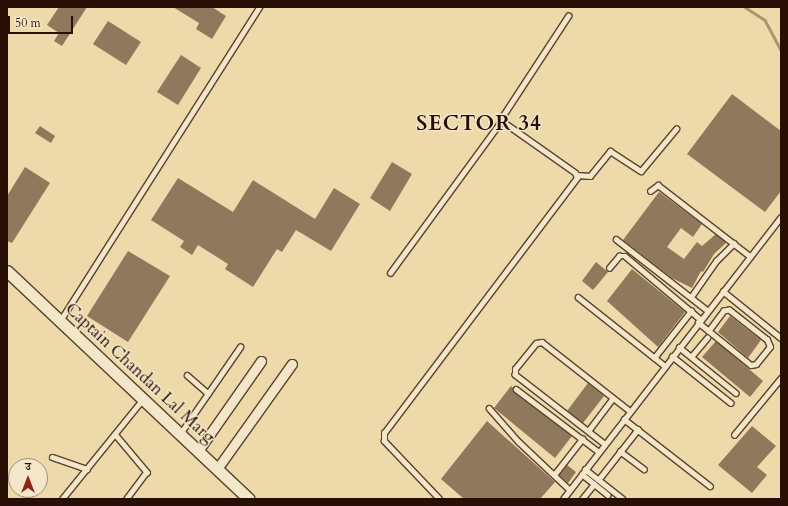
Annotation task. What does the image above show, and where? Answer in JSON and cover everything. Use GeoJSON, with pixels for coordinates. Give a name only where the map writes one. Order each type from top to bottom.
{"type":"FeatureCollection","features":[{"type":"Feature","properties":{"kind":"street","name":"Captain Chandan Lal Marg"},"geometry":{"type":"LineString","coordinates":[[7,271],[249,499]]}},
{"type":"Feature","properties":{"kind":"street"},"geometry":{"type":"LineString","coordinates":[[198,451],[261,361]]}},
{"type":"Feature","properties":{"kind":"street"},"geometry":{"type":"LineString","coordinates":[[217,469],[292,364]]}},
{"type":"Feature","properties":{"kind":"lane"},"geometry":{"type":"LineString","coordinates":[[60,321],[258,7]]}},
{"type":"Feature","properties":{"kind":"lane"},"geometry":{"type":"LineString","coordinates":[[390,273],[502,120],[568,16]]}},
{"type":"Feature","properties":{"kind":"lane"},"geometry":{"type":"LineString","coordinates":[[502,120],[576,175],[590,176],[610,151],[641,170],[676,129]]}},
{"type":"Feature","properties":{"kind":"lane"},"geometry":{"type":"LineString","coordinates":[[439,499],[384,441],[385,429],[576,175]]}},
{"type":"Feature","properties":{"kind":"lane"},"geometry":{"type":"LineString","coordinates":[[650,192],[658,185],[750,256]]}},
{"type":"Feature","properties":{"kind":"lane"},"geometry":{"type":"LineString","coordinates":[[563,499],[707,310],[781,217]]}},
{"type":"Feature","properties":{"kind":"lane"},"geometry":{"type":"LineString","coordinates":[[616,239],[707,310]]}},
{"type":"Feature","properties":{"kind":"lane"},"geometry":{"type":"LineString","coordinates":[[691,297],[716,261],[734,243]]}},
{"type":"Feature","properties":{"kind":"lane"},"geometry":{"type":"LineString","coordinates":[[609,268],[619,256],[625,256],[690,311],[709,331],[751,365],[756,364],[770,347],[767,340],[729,310],[724,311],[709,331]]}},
{"type":"Feature","properties":{"kind":"lane"},"geometry":{"type":"LineString","coordinates":[[723,291],[781,338]]}},
{"type":"Feature","properties":{"kind":"lane"},"geometry":{"type":"LineString","coordinates":[[578,297],[665,366]]}},
{"type":"Feature","properties":{"kind":"lane"},"geometry":{"type":"LineString","coordinates":[[654,358],[690,311]]}},
{"type":"Feature","properties":{"kind":"lane"},"geometry":{"type":"LineString","coordinates":[[691,357],[707,338]]}},
{"type":"Feature","properties":{"kind":"lane"},"geometry":{"type":"LineString","coordinates":[[604,444],[516,375],[515,369],[536,343],[542,342],[630,411]]}},
{"type":"Feature","properties":{"kind":"lane"},"geometry":{"type":"LineString","coordinates":[[180,434],[240,347]]}},
{"type":"Feature","properties":{"kind":"lane"},"geometry":{"type":"LineString","coordinates":[[679,347],[736,393]]}},
{"type":"Feature","properties":{"kind":"lane"},"geometry":{"type":"LineString","coordinates":[[672,356],[731,402]]}},
{"type":"Feature","properties":{"kind":"lane"},"geometry":{"type":"LineString","coordinates":[[186,375],[208,393]]}},
{"type":"Feature","properties":{"kind":"lane"},"geometry":{"type":"LineString","coordinates":[[734,435],[781,378]]}},
{"type":"Feature","properties":{"kind":"lane"},"geometry":{"type":"LineString","coordinates":[[516,388],[599,452]]}},
{"type":"Feature","properties":{"kind":"lane"},"geometry":{"type":"LineString","coordinates":[[588,431],[614,398]]}},
{"type":"Feature","properties":{"kind":"lane"},"geometry":{"type":"LineString","coordinates":[[62,499],[143,399]]}},
{"type":"Feature","properties":{"kind":"lane"},"geometry":{"type":"LineString","coordinates":[[489,408],[570,490]]}},
{"type":"Feature","properties":{"kind":"lane"},"geometry":{"type":"LineString","coordinates":[[624,419],[710,486]]}},
{"type":"Feature","properties":{"kind":"lane"},"geometry":{"type":"LineString","coordinates":[[599,479],[638,429]]}},
{"type":"Feature","properties":{"kind":"lane"},"geometry":{"type":"LineString","coordinates":[[115,434],[146,472],[127,499]]}},
{"type":"Feature","properties":{"kind":"lane"},"geometry":{"type":"LineString","coordinates":[[554,475],[582,439]]}},
{"type":"Feature","properties":{"kind":"lane"},"geometry":{"type":"LineString","coordinates":[[620,451],[644,469]]}},
{"type":"Feature","properties":{"kind":"lane"},"geometry":{"type":"LineString","coordinates":[[52,457],[87,469]]}},
{"type":"Feature","properties":{"kind":"lane"},"geometry":{"type":"LineString","coordinates":[[586,469],[623,499]]}},
{"type":"Feature","properties":{"kind":"lane"},"geometry":{"type":"LineString","coordinates":[[582,474],[608,495]]}},
{"type":"Feature","properties":{"kind":"lane"},"geometry":{"type":"LineString","coordinates":[[582,499],[594,484]]}},
{"type":"Feature","properties":{"kind":"building"},"geometry":{"type":"Polygon","coordinates":[[[59,7],[87,7],[62,46],[54,41],[59,33],[47,25],[59,7]]]}},
{"type":"Feature","properties":{"kind":"building"},"geometry":{"type":"Polygon","coordinates":[[[173,7],[212,7],[226,16],[212,39],[196,29],[199,23],[173,7]]]}},
{"type":"Feature","properties":{"kind":"building"},"geometry":{"type":"Polygon","coordinates":[[[108,21],[141,42],[126,65],[93,44],[108,21]]]}},
{"type":"Feature","properties":{"kind":"building"},"geometry":{"type":"Polygon","coordinates":[[[181,55],[201,68],[178,105],[157,92],[181,55]]]}},
{"type":"Feature","properties":{"kind":"building"},"geometry":{"type":"Polygon","coordinates":[[[732,94],[781,131],[781,191],[765,212],[687,154],[732,94]]]}},
{"type":"Feature","properties":{"kind":"building"},"geometry":{"type":"Polygon","coordinates":[[[40,126],[55,136],[51,143],[35,133],[40,126]]]}},
{"type":"Feature","properties":{"kind":"building"},"geometry":{"type":"Polygon","coordinates":[[[392,162],[412,174],[390,211],[370,198],[392,162]]]}},
{"type":"Feature","properties":{"kind":"building"},"geometry":{"type":"Polygon","coordinates":[[[25,167],[50,183],[12,243],[7,241],[7,196],[25,167]]]}},
{"type":"Feature","properties":{"kind":"building"},"geometry":{"type":"Polygon","coordinates":[[[178,178],[233,212],[253,180],[315,219],[334,188],[360,204],[331,251],[296,230],[282,252],[277,249],[253,287],[225,269],[228,264],[198,245],[192,255],[180,247],[184,241],[151,220],[178,178]]]}},
{"type":"Feature","properties":{"kind":"building"},"geometry":{"type":"Polygon","coordinates":[[[659,192],[702,224],[693,237],[681,228],[667,247],[684,259],[697,242],[702,246],[716,234],[726,243],[714,254],[703,272],[701,271],[692,288],[672,278],[623,240],[659,192]]]}},
{"type":"Feature","properties":{"kind":"building"},"geometry":{"type":"Polygon","coordinates":[[[128,251],[170,276],[128,342],[87,316],[128,251]]]}},
{"type":"Feature","properties":{"kind":"building"},"geometry":{"type":"Polygon","coordinates":[[[596,262],[608,272],[593,290],[582,281],[596,262]]]}},
{"type":"Feature","properties":{"kind":"building"},"geometry":{"type":"Polygon","coordinates":[[[632,269],[685,312],[658,347],[607,301],[632,269]]]}},
{"type":"Feature","properties":{"kind":"building"},"geometry":{"type":"Polygon","coordinates":[[[730,316],[761,340],[748,358],[718,332],[730,316]]]}},
{"type":"Feature","properties":{"kind":"building"},"geometry":{"type":"Polygon","coordinates":[[[716,341],[763,381],[750,397],[702,357],[716,341]]]}},
{"type":"Feature","properties":{"kind":"building"},"geometry":{"type":"Polygon","coordinates":[[[588,383],[604,396],[583,423],[567,411],[588,383]]]}},
{"type":"Feature","properties":{"kind":"building"},"geometry":{"type":"Polygon","coordinates":[[[511,386],[572,436],[555,458],[494,408],[511,386]]]}},
{"type":"Feature","properties":{"kind":"building"},"geometry":{"type":"Polygon","coordinates":[[[487,421],[555,482],[540,499],[464,499],[441,479],[487,421]]]}},
{"type":"Feature","properties":{"kind":"building"},"geometry":{"type":"Polygon","coordinates":[[[752,426],[776,446],[757,467],[767,475],[752,493],[718,465],[752,426]]]}},
{"type":"Feature","properties":{"kind":"building"},"geometry":{"type":"Polygon","coordinates":[[[567,465],[576,472],[568,483],[559,475],[567,465]]]}},
{"type":"Feature","properties":{"kind":"waterway"},"geometry":{"type":"LineString","coordinates":[[745,7],[765,20],[781,50]]}},
{"type":"Feature","properties":{"kind":"district","name":"SECTOR 34"},"geometry":{"type":"Point","coordinates":[479,124]}}]}
